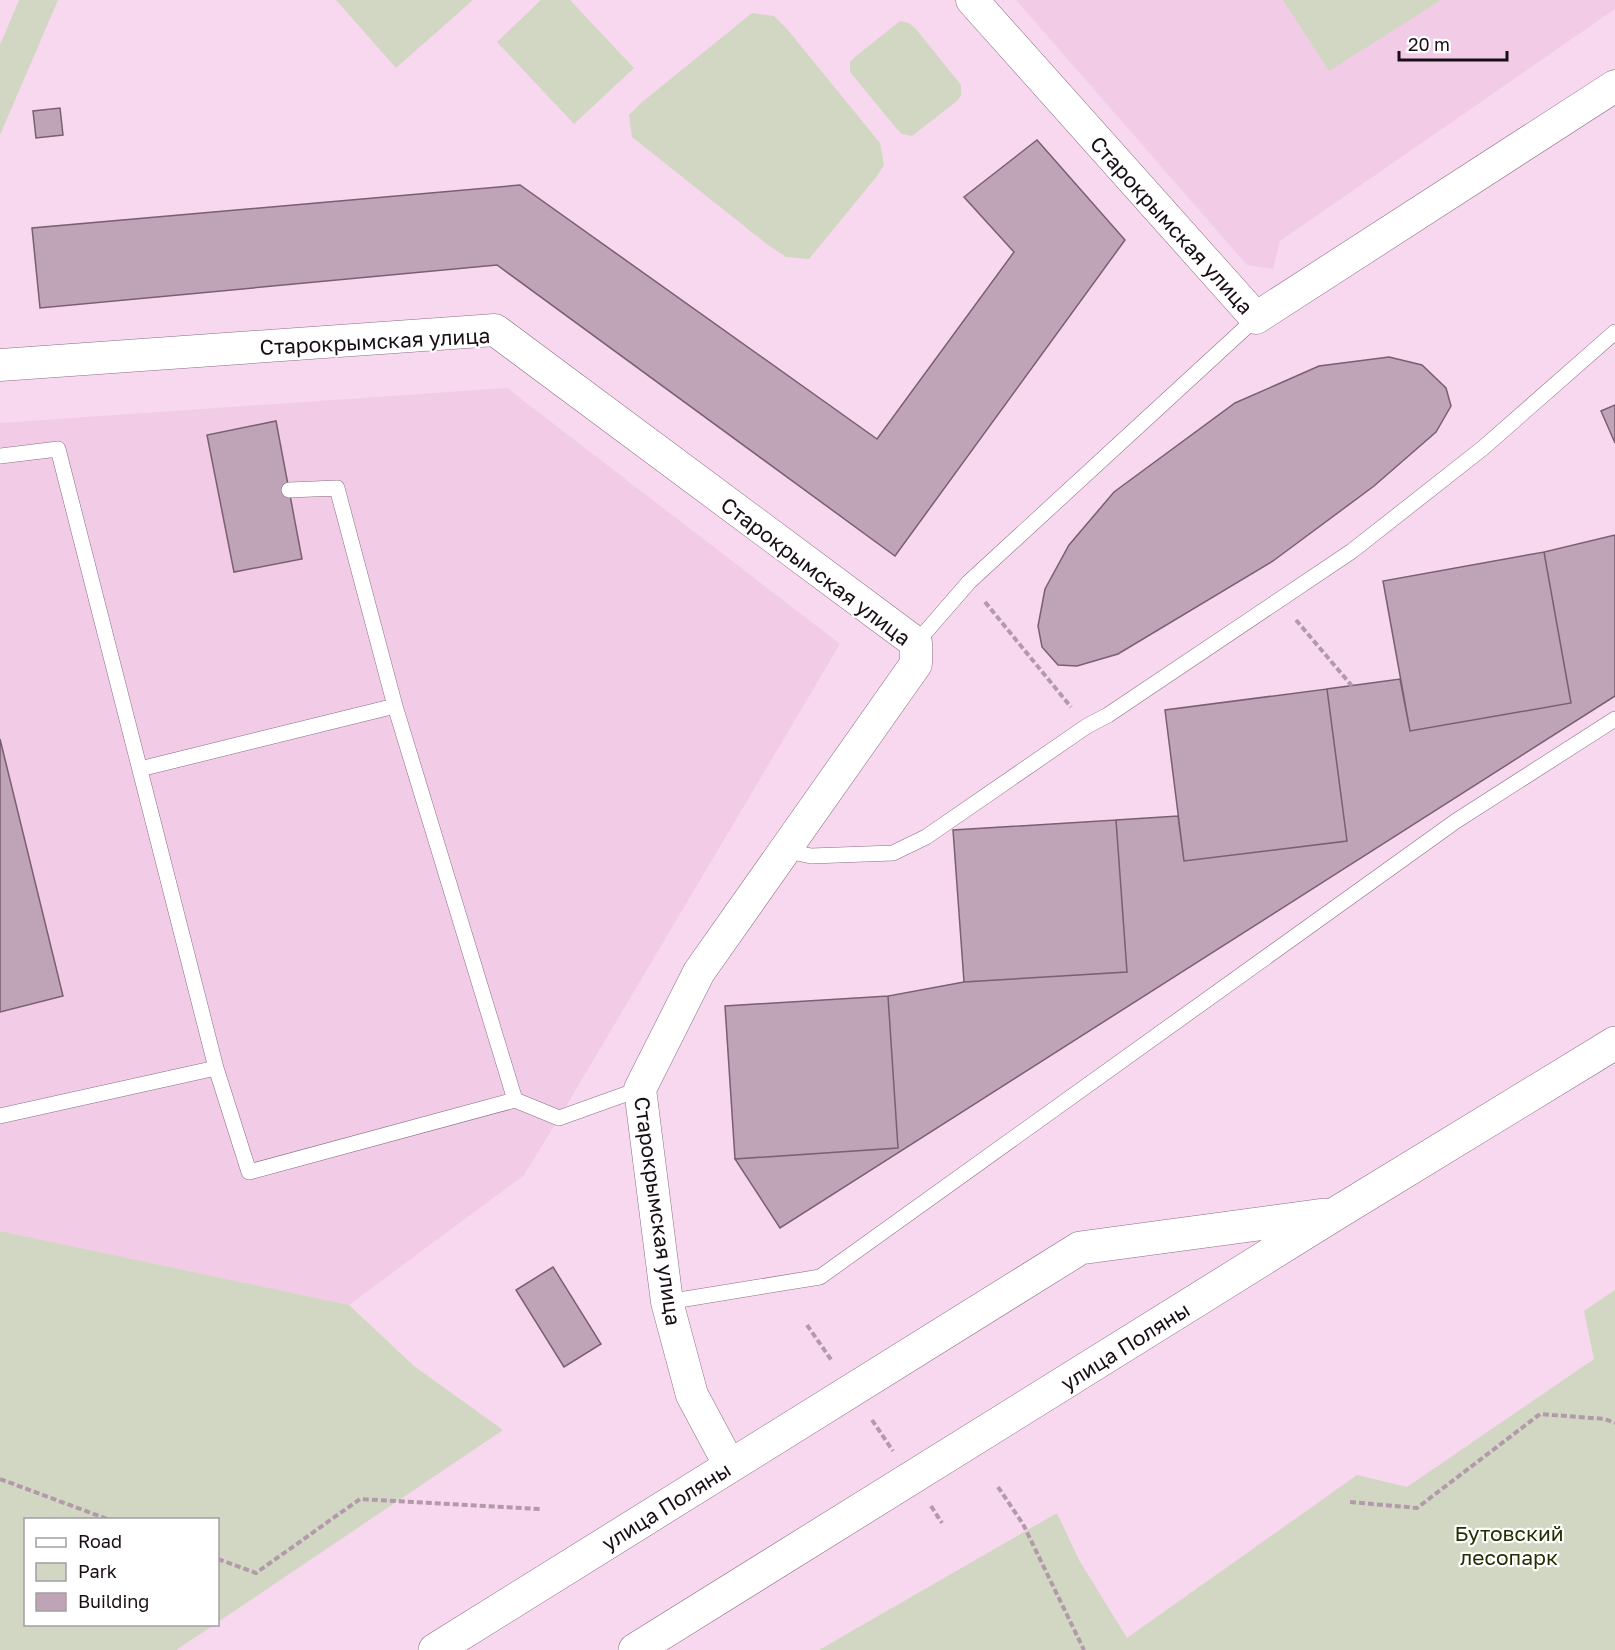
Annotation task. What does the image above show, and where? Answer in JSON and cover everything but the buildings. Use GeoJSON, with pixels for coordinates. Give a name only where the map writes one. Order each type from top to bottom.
{"type":"FeatureCollection","features":[{"type":"Feature","properties":{"kind":"main road","name":"улица Поляны"},"geometry":{"type":"LineString","coordinates":[[636,1650],[1335,1214],[1615,1043]]}},
{"type":"Feature","properties":{"kind":"main road","name":"улица Поляны"},"geometry":{"type":"LineString","coordinates":[[435,1650],[1080,1248],[1335,1214]]}},
{"type":"Feature","properties":{"kind":"street","name":"Старокрымская улица"},"geometry":{"type":"LineString","coordinates":[[972,0],[1256,318],[1615,86]]}},
{"type":"Feature","properties":{"kind":"street","name":"Старокрымская улица"},"geometry":{"type":"LineString","coordinates":[[0,365],[495,330],[916,643],[916,664],[699,972],[640,1089],[667,1302],[692,1395],[730,1466]]}},
{"type":"Feature","properties":{"kind":"lane"},"geometry":{"type":"LineString","coordinates":[[916,643],[969,582],[1256,318]]}},
{"type":"Feature","properties":{"kind":"lane"},"geometry":{"type":"LineString","coordinates":[[784,849],[811,856],[893,853],[927,837],[1087,726],[1108,715],[1352,551],[1483,448],[1615,332]]}},
{"type":"Feature","properties":{"kind":"lane"},"geometry":{"type":"LineString","coordinates":[[0,456],[58,449],[216,1068],[249,1172],[515,1100],[560,1118],[640,1089]]}},
{"type":"Feature","properties":{"kind":"lane"},"geometry":{"type":"LineString","coordinates":[[289,490],[337,488],[395,706],[515,1100]]}},
{"type":"Feature","properties":{"kind":"lane"},"geometry":{"type":"LineString","coordinates":[[140,769],[395,706]]}},
{"type":"Feature","properties":{"kind":"lane"},"geometry":{"type":"LineString","coordinates":[[667,1302],[820,1277],[1456,820],[1615,719]]}},
{"type":"Feature","properties":{"kind":"lane"},"geometry":{"type":"LineString","coordinates":[[0,1116],[216,1068]]}},
{"type":"Feature","properties":{"kind":"path"},"geometry":{"type":"LineString","coordinates":[[969,582],[1087,726]]}},
{"type":"Feature","properties":{"kind":"path"},"geometry":{"type":"LineString","coordinates":[[1279,600],[1352,686]]}},
{"type":"Feature","properties":{"kind":"path"},"geometry":{"type":"LineString","coordinates":[[807,1325],[942,1523]]}},
{"type":"Feature","properties":{"kind":"path"},"geometry":{"type":"LineString","coordinates":[[1350,1502],[1417,1508],[1540,1414],[1605,1419],[1615,1423]]}},
{"type":"Feature","properties":{"kind":"path"},"geometry":{"type":"LineString","coordinates":[[0,1479],[105,1518]]}},
{"type":"Feature","properties":{"kind":"path"},"geometry":{"type":"LineString","coordinates":[[998,1486],[1023,1524],[1084,1650]]}},
{"type":"Feature","properties":{"kind":"path"},"geometry":{"type":"LineString","coordinates":[[219,1559],[256,1573],[360,1499],[540,1509]]}},
{"type":"Feature","properties":{"kind":"shaded area"},"geometry":{"type":"Polygon","coordinates":[[[1016,0],[1615,0],[1615,9],[1280,241],[1273,269],[1247,265],[1016,0]]]}},
{"type":"Feature","properties":{"kind":"shaded area"},"geometry":{"type":"Polygon","coordinates":[[[507,388],[840,644],[559,1118],[524,1175],[349,1305],[0,1231],[0,423],[507,388]]]}},
{"type":"Feature","properties":{"kind":"green space"},"geometry":{"type":"Polygon","coordinates":[[[19,0],[58,0],[0,135],[0,45],[19,0]]]}},
{"type":"Feature","properties":{"kind":"green space"},"geometry":{"type":"Polygon","coordinates":[[[336,0],[473,0],[396,68],[336,0]]]}},
{"type":"Feature","properties":{"kind":"green space"},"geometry":{"type":"Polygon","coordinates":[[[541,0],[570,0],[634,68],[574,124],[497,42],[541,0]]]}},
{"type":"Feature","properties":{"kind":"green space"},"geometry":{"type":"Polygon","coordinates":[[[1283,0],[1441,0],[1329,71],[1283,0]]]}},
{"type":"Feature","properties":{"kind":"green space"},"geometry":{"type":"Polygon","coordinates":[[[752,13],[774,16],[787,29],[880,143],[884,165],[809,259],[786,257],[768,245],[632,137],[629,115],[752,13]]]}},
{"type":"Feature","properties":{"kind":"green space"},"geometry":{"type":"Polygon","coordinates":[[[900,21],[909,23],[916,29],[961,85],[961,95],[957,101],[912,136],[902,134],[896,128],[850,72],[850,62],[900,21]]]}},
{"type":"Feature","properties":{"kind":"green space"},"geometry":{"type":"Polygon","coordinates":[[[0,1231],[349,1305],[414,1366],[503,1430],[219,1621],[219,1518],[24,1518],[24,1626],[212,1626],[176,1650],[0,1650],[0,1231]]]}},
{"type":"Feature","properties":{"kind":"green space","name":"Бутовский лесопарк"},"geometry":{"type":"Polygon","coordinates":[[[1615,1290],[1615,1650],[819,1650],[1057,1513],[1079,1560],[1127,1638],[1357,1475],[1407,1487],[1594,1359],[1584,1311],[1615,1290]]]}}]}
